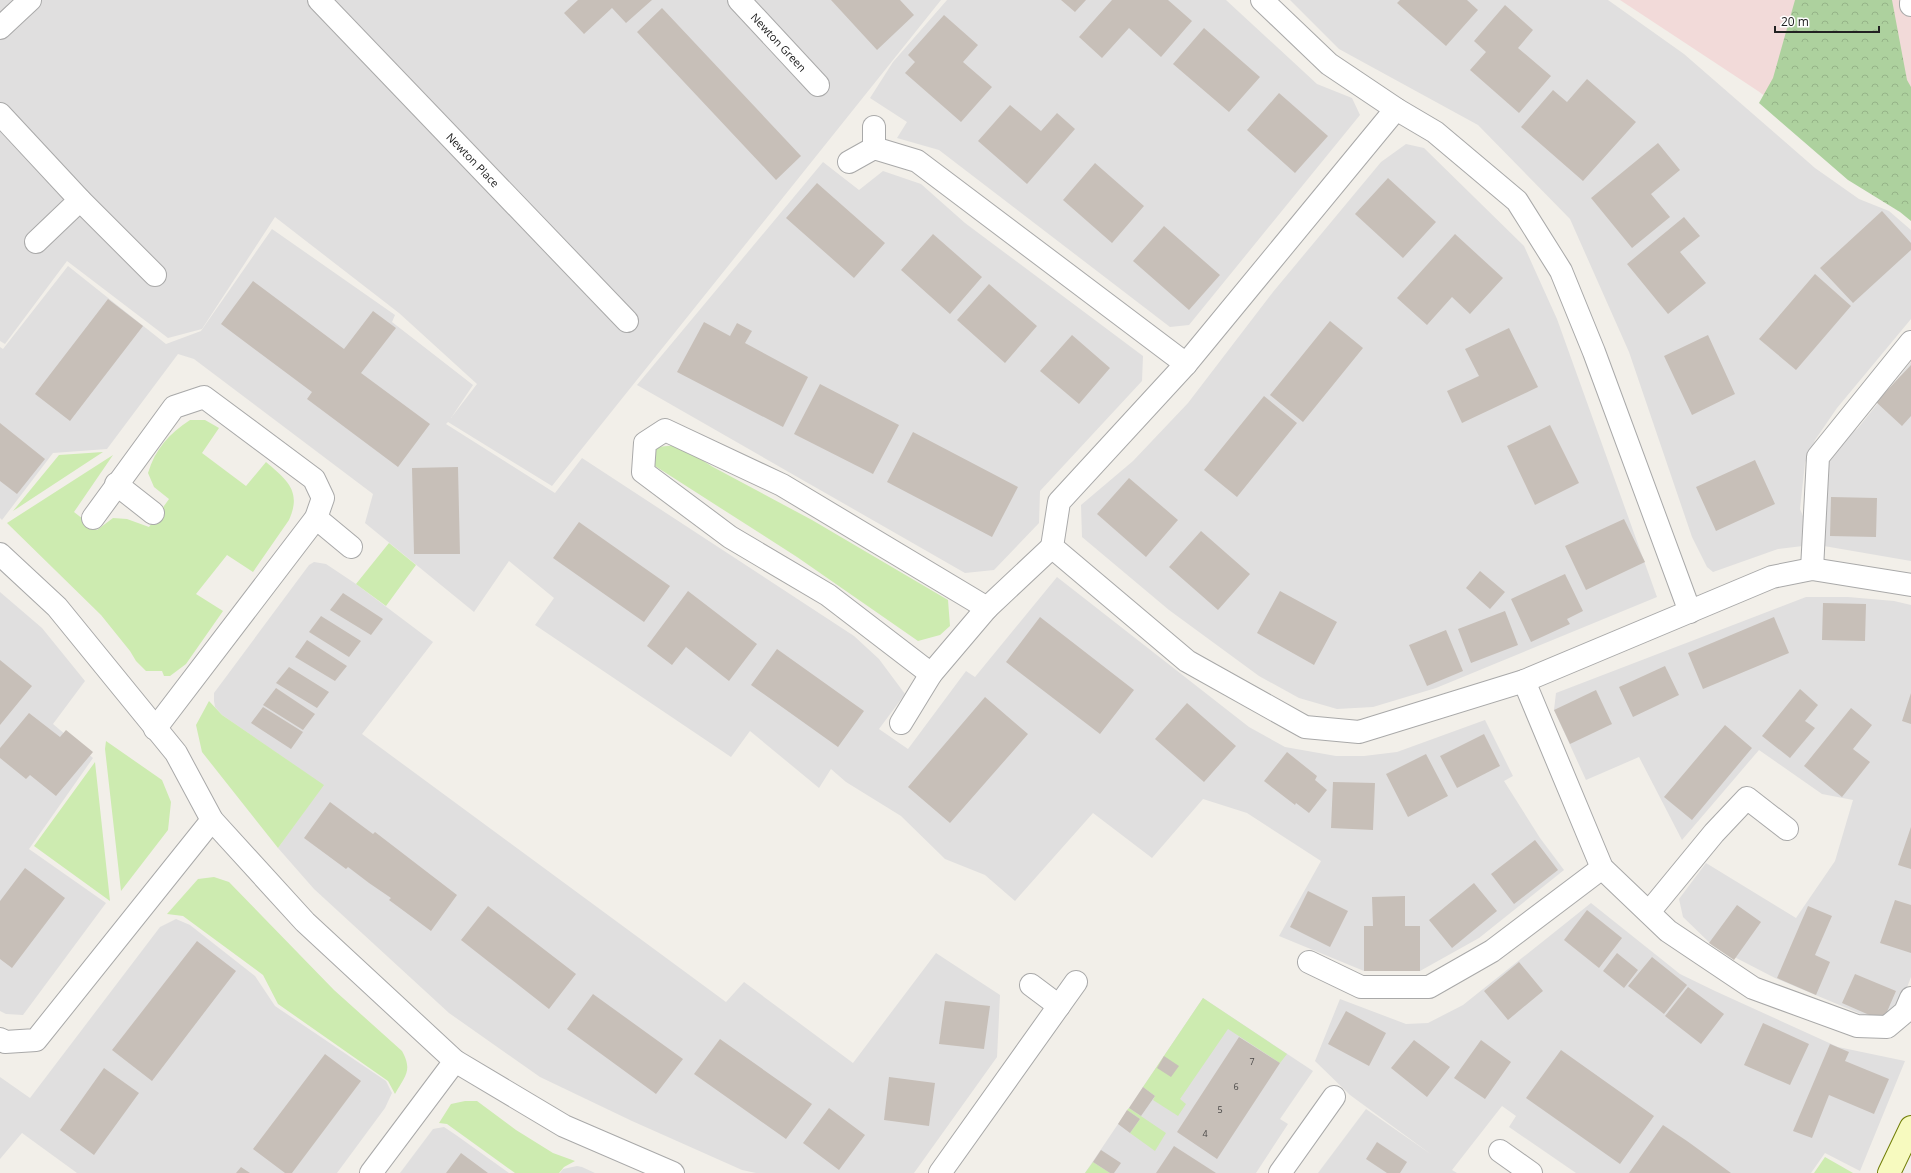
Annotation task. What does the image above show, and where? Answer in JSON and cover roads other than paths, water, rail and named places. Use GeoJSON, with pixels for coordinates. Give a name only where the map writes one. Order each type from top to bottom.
{"type":"FeatureCollection","features":[{"type":"Feature","properties":{"kind":"main road"},"geometry":{"type":"LineString","coordinates":[[1889,1173],[1911,1127]]}},
{"type":"Feature","properties":{"kind":"street"},"geometry":{"type":"LineString","coordinates":[[0,28],[30,0]]}},
{"type":"Feature","properties":{"kind":"street","name":"Newton Place"},"geometry":{"type":"LineString","coordinates":[[319,0],[627,321]]}},
{"type":"Feature","properties":{"kind":"street","name":"Newton Green"},"geometry":{"type":"LineString","coordinates":[[739,0],[818,85]]}},
{"type":"Feature","properties":{"kind":"street"},"geometry":{"type":"LineString","coordinates":[[1262,0],[1329,64],[1396,109],[1435,132],[1517,201],[1561,271],[1594,352],[1690,612]]}},
{"type":"Feature","properties":{"kind":"street"},"geometry":{"type":"LineString","coordinates":[[900,723],[931,674],[987,608],[1052,547],[1059,502],[1186,364],[1396,109]]}},
{"type":"Feature","properties":{"kind":"street"},"geometry":{"type":"LineString","coordinates":[[0,114],[80,200],[155,275]]}},
{"type":"Feature","properties":{"kind":"street"},"geometry":{"type":"LineString","coordinates":[[848,162],[874,137],[917,161],[1186,364]]}},
{"type":"Feature","properties":{"kind":"street"},"geometry":{"type":"LineString","coordinates":[[36,242],[80,200]]}},
{"type":"Feature","properties":{"kind":"street"},"geometry":{"type":"LineString","coordinates":[[1812,570],[1818,457],[1911,342]]}},
{"type":"Feature","properties":{"kind":"street"},"geometry":{"type":"LineString","coordinates":[[93,518],[116,484],[174,407],[204,397],[314,478],[323,498],[316,518],[156,729]]}},
{"type":"Feature","properties":{"kind":"street"},"geometry":{"type":"LineString","coordinates":[[931,674],[828,595],[730,537],[642,472],[645,443],[665,430],[769,479],[987,608]]}},
{"type":"Feature","properties":{"kind":"street"},"geometry":{"type":"LineString","coordinates":[[116,484],[153,513]]}},
{"type":"Feature","properties":{"kind":"street"},"geometry":{"type":"LineString","coordinates":[[316,518],[351,547]]}},
{"type":"Feature","properties":{"kind":"street"},"geometry":{"type":"LineString","coordinates":[[1052,547],[1187,661],[1305,727],[1359,732],[1524,681],[1772,576],[1812,570],[1911,584]]}},
{"type":"Feature","properties":{"kind":"street"},"geometry":{"type":"LineString","coordinates":[[0,554],[57,607],[176,753],[212,820],[305,922],[455,1061],[564,1126],[673,1173]]}},
{"type":"Feature","properties":{"kind":"street"},"geometry":{"type":"LineString","coordinates":[[1524,681],[1602,868],[1668,931],[1753,988],[1857,1026],[1887,1027],[1906,1012],[1911,998]]}},
{"type":"Feature","properties":{"kind":"street"},"geometry":{"type":"LineString","coordinates":[[1649,912],[1714,832],[1746,798],[1787,829]]}},
{"type":"Feature","properties":{"kind":"street"},"geometry":{"type":"LineString","coordinates":[[0,1038],[4,1042],[36,1040],[212,820]]}},
{"type":"Feature","properties":{"kind":"street"},"geometry":{"type":"LineString","coordinates":[[1309,962],[1361,987],[1429,987],[1492,951],[1602,868]]}},
{"type":"Feature","properties":{"kind":"street"},"geometry":{"type":"LineString","coordinates":[[940,1173],[1076,982]]}},
{"type":"Feature","properties":{"kind":"street"},"geometry":{"type":"LineString","coordinates":[[1031,985],[1059,1006]]}},
{"type":"Feature","properties":{"kind":"street"},"geometry":{"type":"LineString","coordinates":[[371,1173],[455,1061]]}},
{"type":"Feature","properties":{"kind":"street"},"geometry":{"type":"LineString","coordinates":[[1280,1173],[1334,1097]]}},
{"type":"Feature","properties":{"kind":"street"},"geometry":{"type":"LineString","coordinates":[[1500,1151],[1531,1173]]}}]}
